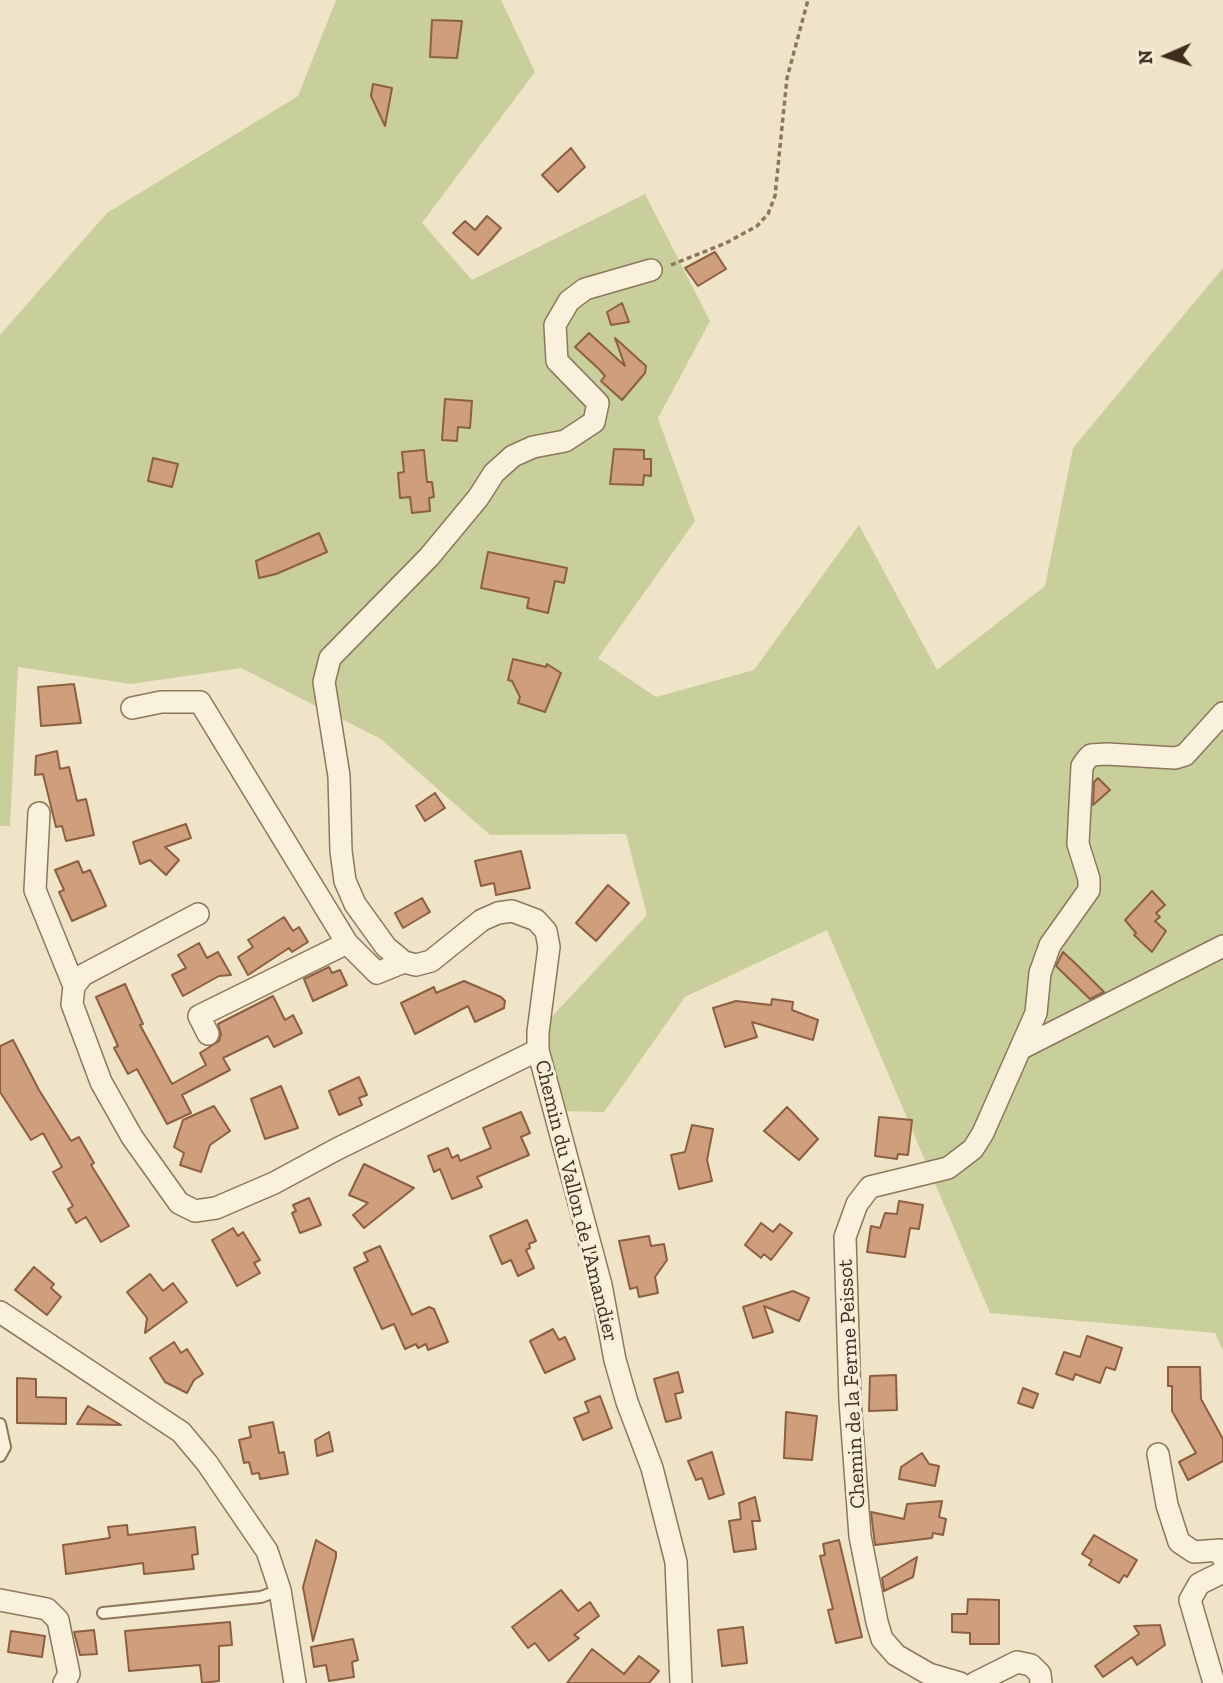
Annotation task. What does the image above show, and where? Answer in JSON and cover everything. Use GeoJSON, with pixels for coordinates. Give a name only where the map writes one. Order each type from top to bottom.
{"type":"FeatureCollection","features":[{"type":"Feature","properties":{"kind":"street"},"geometry":{"type":"LineString","coordinates":[[132,708],[161,702],[200,702],[347,943],[377,973],[404,962],[386,947],[355,904],[345,881],[341,851],[339,776],[325,670],[330,658],[429,557],[478,498],[494,473],[513,456],[533,447],[565,441],[594,422],[598,403],[556,361],[553,344],[555,326],[569,301],[584,289],[652,270]]}},
{"type":"Feature","properties":{"kind":"street","name":"Chemin de la Ferme Peissot"},"geometry":{"type":"LineString","coordinates":[[960,1683],[929,1674],[896,1655],[883,1639],[877,1622],[860,1536],[848,1376],[845,1237],[857,1204],[870,1187],[948,1168],[974,1149],[1036,1013],[1040,973],[1050,945],[1089,890],[1089,879],[1078,844],[1082,766],[1091,755],[1175,758],[1185,755],[1223,713]]}},
{"type":"Feature","properties":{"kind":"street"},"geometry":{"type":"LineString","coordinates":[[38,813],[35,890],[74,986],[72,1003],[101,1082],[132,1137],[179,1203],[195,1211],[216,1208],[274,1183],[538,1050]]}},
{"type":"Feature","properties":{"kind":"street","name":"Chemin du Vallon de l'Amandier"},"geometry":{"type":"LineString","coordinates":[[404,962],[416,964],[431,961],[482,920],[498,913],[512,911],[536,920],[546,931],[549,947],[538,1050],[601,1286],[615,1360],[627,1402],[652,1468],[676,1562],[681,1683]]}},
{"type":"Feature","properties":{"kind":"street"},"geometry":{"type":"LineString","coordinates":[[74,986],[83,975],[198,914]]}},
{"type":"Feature","properties":{"kind":"street"},"geometry":{"type":"LineString","coordinates":[[208,1034],[199,1016],[347,943]]}},
{"type":"Feature","properties":{"kind":"street"},"geometry":{"type":"LineString","coordinates":[[1020,1049],[1223,946]]}},
{"type":"Feature","properties":{"kind":"street"},"geometry":{"type":"LineString","coordinates":[[0,1312],[181,1432],[207,1463],[267,1551],[280,1591],[295,1683]]}},
{"type":"Feature","properties":{"kind":"street"},"geometry":{"type":"LineString","coordinates":[[1158,1454],[1167,1505],[1179,1542],[1194,1552],[1220,1550],[1223,1559]]}},
{"type":"Feature","properties":{"kind":"street"},"geometry":{"type":"LineString","coordinates":[[1214,1683],[1190,1600],[1199,1584],[1223,1572]]}},
{"type":"Feature","properties":{"kind":"street"},"geometry":{"type":"LineString","coordinates":[[0,1600],[47,1609],[58,1620],[69,1674],[64,1683]]}},
{"type":"Feature","properties":{"kind":"street"},"geometry":{"type":"LineString","coordinates":[[975,1683],[1017,1662],[1031,1665],[1040,1674],[1041,1683]]}},
{"type":"Feature","properties":{"kind":"lane"},"geometry":{"type":"LineString","coordinates":[[0,1424],[5,1447],[0,1456]]}},
{"type":"Feature","properties":{"kind":"lane"},"geometry":{"type":"LineString","coordinates":[[103,1613],[261,1597],[280,1591]]}},
{"type":"Feature","properties":{"kind":"path"},"geometry":{"type":"LineString","coordinates":[[652,270],[682,262],[726,243],[757,226],[768,214],[775,196],[787,78],[799,23],[808,0]]}},
{"type":"Feature","properties":{"kind":"green space"},"geometry":{"type":"Polygon","coordinates":[[[336,0],[501,0],[535,72],[422,223],[472,280],[645,194],[710,321],[658,418],[695,521],[598,658],[656,697],[754,670],[859,525],[937,670],[1045,586],[1073,448],[1223,268],[1223,1351],[1215,1333],[990,1313],[827,930],[685,997],[604,1112],[556,1111],[543,1026],[647,915],[626,834],[490,835],[381,739],[241,668],[131,684],[18,667],[10,826],[0,826],[0,335],[107,213],[298,96],[336,0]]]}},
{"type":"Feature","properties":{"kind":"building"},"geometry":{"type":"Polygon","coordinates":[[[432,20],[462,21],[457,58],[430,57],[432,20]]]}},
{"type":"Feature","properties":{"kind":"building"},"geometry":{"type":"Polygon","coordinates":[[[373,84],[392,88],[385,126],[371,96],[373,84]]]}},
{"type":"Feature","properties":{"kind":"building"},"geometry":{"type":"Polygon","coordinates":[[[571,148],[585,167],[558,192],[542,175],[571,148]]]}},
{"type":"Feature","properties":{"kind":"building"},"geometry":{"type":"Polygon","coordinates":[[[487,216],[501,228],[478,255],[453,233],[465,221],[475,230],[487,216]]]}},
{"type":"Feature","properties":{"kind":"building"},"geometry":{"type":"Polygon","coordinates":[[[715,252],[726,269],[698,286],[685,268],[715,252]]]}},
{"type":"Feature","properties":{"kind":"building"},"geometry":{"type":"Polygon","coordinates":[[[622,303],[629,322],[611,325],[607,312],[622,303]]]}},
{"type":"Feature","properties":{"kind":"building"},"geometry":{"type":"Polygon","coordinates":[[[589,333],[625,366],[615,338],[646,366],[645,373],[622,400],[601,381],[605,376],[599,369],[575,347],[589,333]]]}},
{"type":"Feature","properties":{"kind":"building"},"geometry":{"type":"Polygon","coordinates":[[[445,399],[472,401],[470,428],[458,427],[457,441],[442,440],[445,399]]]}},
{"type":"Feature","properties":{"kind":"building"},"geometry":{"type":"Polygon","coordinates":[[[614,449],[644,450],[644,459],[651,459],[651,476],[644,475],[643,485],[610,484],[614,449]]]}},
{"type":"Feature","properties":{"kind":"building"},"geometry":{"type":"Polygon","coordinates":[[[424,450],[427,482],[432,482],[434,497],[429,498],[430,511],[412,513],[410,497],[400,498],[398,473],[404,472],[402,452],[424,450]]]}},
{"type":"Feature","properties":{"kind":"building"},"geometry":{"type":"Polygon","coordinates":[[[153,458],[178,464],[172,487],[148,481],[153,458]]]}},
{"type":"Feature","properties":{"kind":"building"},"geometry":{"type":"Polygon","coordinates":[[[319,533],[327,552],[276,574],[259,578],[256,561],[319,533]]]}},
{"type":"Feature","properties":{"kind":"building"},"geometry":{"type":"Polygon","coordinates":[[[488,552],[567,568],[564,583],[555,581],[548,613],[527,608],[529,598],[481,588],[488,552]]]}},
{"type":"Feature","properties":{"kind":"building"},"geometry":{"type":"Polygon","coordinates":[[[513,659],[546,667],[547,664],[561,673],[545,712],[518,703],[520,697],[512,681],[508,680],[513,659]]]}},
{"type":"Feature","properties":{"kind":"building"},"geometry":{"type":"Polygon","coordinates":[[[74,684],[81,723],[41,726],[38,687],[74,684]]]}},
{"type":"Feature","properties":{"kind":"building"},"geometry":{"type":"Polygon","coordinates":[[[57,751],[60,769],[69,767],[77,801],[86,799],[94,835],[66,841],[62,826],[56,827],[43,774],[35,775],[36,756],[57,751]]]}},
{"type":"Feature","properties":{"kind":"building"},"geometry":{"type":"Polygon","coordinates":[[[1098,778],[1110,790],[1093,805],[1094,782],[1098,778]]]}},
{"type":"Feature","properties":{"kind":"building"},"geometry":{"type":"Polygon","coordinates":[[[435,793],[445,808],[425,821],[416,806],[435,793]]]}},
{"type":"Feature","properties":{"kind":"building"},"geometry":{"type":"Polygon","coordinates":[[[186,824],[191,838],[165,847],[179,860],[166,875],[150,860],[140,864],[133,842],[186,824]]]}},
{"type":"Feature","properties":{"kind":"building"},"geometry":{"type":"Polygon","coordinates":[[[521,851],[530,888],[496,895],[494,883],[481,886],[475,861],[521,851]]]}},
{"type":"Feature","properties":{"kind":"building"},"geometry":{"type":"Polygon","coordinates":[[[78,861],[83,873],[90,870],[106,906],[72,921],[59,892],[64,890],[55,870],[78,861]]]}},
{"type":"Feature","properties":{"kind":"building"},"geometry":{"type":"Polygon","coordinates":[[[608,885],[629,903],[596,941],[576,923],[608,885]]]}},
{"type":"Feature","properties":{"kind":"building"},"geometry":{"type":"Polygon","coordinates":[[[1152,891],[1165,905],[1156,913],[1160,917],[1155,921],[1166,931],[1152,952],[1134,935],[1136,933],[1125,920],[1152,891]]]}},
{"type":"Feature","properties":{"kind":"building"},"geometry":{"type":"Polygon","coordinates":[[[422,898],[430,912],[403,928],[395,913],[422,898]]]}},
{"type":"Feature","properties":{"kind":"building"},"geometry":{"type":"Polygon","coordinates":[[[284,917],[293,931],[299,927],[308,942],[292,952],[289,948],[248,975],[238,957],[253,947],[248,940],[284,917]]]}},
{"type":"Feature","properties":{"kind":"building"},"geometry":{"type":"Polygon","coordinates":[[[199,943],[207,958],[218,952],[231,975],[219,976],[183,996],[172,975],[186,968],[178,955],[199,943]]]}},
{"type":"Feature","properties":{"kind":"building"},"geometry":{"type":"Polygon","coordinates":[[[1063,952],[1104,992],[1090,999],[1056,966],[1063,952]]]}},
{"type":"Feature","properties":{"kind":"building"},"geometry":{"type":"Polygon","coordinates":[[[329,967],[332,973],[340,970],[347,985],[313,1001],[304,979],[329,967]]]}},
{"type":"Feature","properties":{"kind":"building"},"geometry":{"type":"Polygon","coordinates":[[[464,981],[501,997],[505,1001],[504,1008],[475,1022],[468,1006],[415,1034],[401,1003],[434,987],[436,993],[464,981]]]}},
{"type":"Feature","properties":{"kind":"building"},"geometry":{"type":"Polygon","coordinates":[[[125,984],[143,1024],[140,1025],[172,1084],[206,1065],[200,1053],[219,1041],[221,1034],[218,1024],[273,996],[285,1020],[293,1015],[302,1033],[274,1047],[268,1036],[223,1058],[230,1070],[182,1095],[191,1113],[167,1124],[137,1069],[128,1074],[114,1048],[118,1046],[96,997],[125,984]]]}},
{"type":"Feature","properties":{"kind":"building"},"geometry":{"type":"Polygon","coordinates":[[[772,999],[793,1002],[792,1010],[818,1020],[813,1040],[752,1022],[757,1037],[725,1047],[713,1008],[736,1001],[771,1005],[772,999]]]}},
{"type":"Feature","properties":{"kind":"building"},"geometry":{"type":"Polygon","coordinates":[[[13,1040],[39,1090],[71,1141],[79,1137],[94,1163],[91,1165],[129,1226],[101,1242],[86,1217],[76,1223],[68,1209],[73,1206],[53,1172],[62,1167],[43,1133],[31,1140],[0,1092],[0,1046],[13,1040]]]}},
{"type":"Feature","properties":{"kind":"building"},"geometry":{"type":"Polygon","coordinates":[[[359,1077],[367,1095],[359,1098],[362,1105],[339,1115],[329,1091],[359,1077]]]}},
{"type":"Feature","properties":{"kind":"building"},"geometry":{"type":"Polygon","coordinates":[[[281,1086],[298,1128],[265,1139],[251,1099],[281,1086]]]}},
{"type":"Feature","properties":{"kind":"building"},"geometry":{"type":"Polygon","coordinates":[[[214,1106],[230,1131],[210,1145],[201,1172],[180,1165],[184,1153],[174,1147],[183,1120],[214,1106]]]}},
{"type":"Feature","properties":{"kind":"building"},"geometry":{"type":"Polygon","coordinates":[[[787,1107],[818,1139],[799,1160],[764,1131],[787,1107]]]}},
{"type":"Feature","properties":{"kind":"building"},"geometry":{"type":"Polygon","coordinates":[[[521,1112],[530,1133],[521,1137],[529,1155],[477,1177],[482,1187],[452,1199],[440,1169],[434,1172],[428,1156],[448,1148],[452,1158],[458,1155],[460,1161],[491,1148],[483,1128],[521,1112]]]}},
{"type":"Feature","properties":{"kind":"building"},"geometry":{"type":"Polygon","coordinates":[[[879,1117],[912,1120],[908,1155],[898,1154],[897,1159],[875,1156],[879,1117]]]}},
{"type":"Feature","properties":{"kind":"building"},"geometry":{"type":"Polygon","coordinates":[[[692,1125],[713,1129],[707,1160],[712,1181],[679,1189],[671,1155],[685,1152],[692,1125]]]}},
{"type":"Feature","properties":{"kind":"building"},"geometry":{"type":"Polygon","coordinates":[[[364,1164],[414,1188],[364,1228],[353,1215],[368,1203],[349,1195],[364,1164]]]}},
{"type":"Feature","properties":{"kind":"building"},"geometry":{"type":"Polygon","coordinates":[[[309,1198],[321,1225],[300,1233],[292,1213],[296,1211],[293,1205],[309,1198]]]}},
{"type":"Feature","properties":{"kind":"building"},"geometry":{"type":"Polygon","coordinates":[[[899,1201],[923,1205],[919,1229],[910,1228],[905,1257],[867,1252],[871,1226],[880,1228],[885,1213],[897,1214],[899,1201]]]}},
{"type":"Feature","properties":{"kind":"building"},"geometry":{"type":"Polygon","coordinates":[[[527,1220],[536,1241],[529,1244],[530,1248],[526,1250],[534,1268],[518,1276],[511,1260],[502,1264],[490,1236],[527,1220]]]}},
{"type":"Feature","properties":{"kind":"building"},"geometry":{"type":"Polygon","coordinates":[[[761,1223],[773,1232],[780,1224],[792,1233],[771,1260],[764,1254],[761,1258],[745,1245],[761,1223]]]}},
{"type":"Feature","properties":{"kind":"building"},"geometry":{"type":"Polygon","coordinates":[[[233,1228],[238,1236],[243,1232],[260,1260],[254,1263],[260,1273],[237,1286],[212,1240],[233,1228]]]}},
{"type":"Feature","properties":{"kind":"building"},"geometry":{"type":"Polygon","coordinates":[[[649,1236],[651,1246],[664,1244],[667,1260],[655,1277],[658,1293],[639,1297],[637,1287],[630,1289],[619,1241],[649,1236]]]}},
{"type":"Feature","properties":{"kind":"building"},"geometry":{"type":"Polygon","coordinates":[[[380,1246],[412,1315],[429,1307],[434,1309],[448,1342],[428,1350],[426,1344],[418,1348],[416,1344],[405,1349],[394,1324],[382,1329],[354,1268],[368,1261],[364,1253],[380,1246]]]}},
{"type":"Feature","properties":{"kind":"building"},"geometry":{"type":"Polygon","coordinates":[[[34,1267],[54,1284],[51,1288],[61,1297],[47,1315],[15,1290],[34,1267]]]}},
{"type":"Feature","properties":{"kind":"building"},"geometry":{"type":"Polygon","coordinates":[[[150,1274],[163,1291],[173,1283],[187,1302],[145,1333],[147,1318],[127,1292],[150,1274]]]}},
{"type":"Feature","properties":{"kind":"building"},"geometry":{"type":"Polygon","coordinates":[[[793,1291],[809,1298],[799,1321],[764,1306],[773,1332],[753,1338],[743,1307],[793,1291]]]}},
{"type":"Feature","properties":{"kind":"building"},"geometry":{"type":"Polygon","coordinates":[[[553,1329],[559,1340],[565,1337],[575,1359],[545,1373],[530,1341],[553,1329]]]}},
{"type":"Feature","properties":{"kind":"building"},"geometry":{"type":"Polygon","coordinates":[[[1087,1336],[1122,1348],[1115,1370],[1106,1367],[1100,1383],[1075,1374],[1073,1380],[1056,1374],[1064,1352],[1080,1357],[1087,1336]]]}},
{"type":"Feature","properties":{"kind":"building"},"geometry":{"type":"Polygon","coordinates":[[[174,1342],[181,1353],[187,1349],[203,1374],[194,1380],[187,1393],[165,1382],[150,1358],[174,1342]]]}},
{"type":"Feature","properties":{"kind":"building"},"geometry":{"type":"Polygon","coordinates":[[[1168,1367],[1200,1367],[1201,1399],[1223,1439],[1223,1461],[1188,1480],[1179,1462],[1196,1453],[1172,1411],[1172,1386],[1168,1386],[1168,1367]]]}},
{"type":"Feature","properties":{"kind":"building"},"geometry":{"type":"Polygon","coordinates":[[[678,1372],[683,1392],[675,1394],[681,1418],[666,1422],[654,1379],[678,1372]]]}},
{"type":"Feature","properties":{"kind":"building"},"geometry":{"type":"Polygon","coordinates":[[[896,1375],[897,1410],[869,1411],[870,1376],[896,1375]]]}},
{"type":"Feature","properties":{"kind":"building"},"geometry":{"type":"Polygon","coordinates":[[[17,1378],[36,1379],[36,1397],[66,1398],[66,1424],[17,1423],[17,1378]]]}},
{"type":"Feature","properties":{"kind":"building"},"geometry":{"type":"Polygon","coordinates":[[[1023,1388],[1038,1394],[1033,1408],[1018,1403],[1023,1388]]]}},
{"type":"Feature","properties":{"kind":"building"},"geometry":{"type":"Polygon","coordinates":[[[600,1396],[612,1428],[583,1440],[574,1418],[589,1412],[585,1402],[600,1396]]]}},
{"type":"Feature","properties":{"kind":"building"},"geometry":{"type":"Polygon","coordinates":[[[88,1406],[121,1425],[77,1424],[88,1406]]]}},
{"type":"Feature","properties":{"kind":"building"},"geometry":{"type":"Polygon","coordinates":[[[786,1412],[817,1416],[812,1460],[784,1458],[786,1412]]]}},
{"type":"Feature","properties":{"kind":"building"},"geometry":{"type":"Polygon","coordinates":[[[273,1422],[279,1453],[284,1452],[288,1474],[260,1479],[259,1473],[252,1474],[249,1462],[244,1463],[239,1440],[251,1437],[249,1427],[273,1422]]]}},
{"type":"Feature","properties":{"kind":"building"},"geometry":{"type":"Polygon","coordinates":[[[329,1432],[333,1451],[317,1456],[315,1440],[329,1432]]]}},
{"type":"Feature","properties":{"kind":"building"},"geometry":{"type":"Polygon","coordinates":[[[712,1452],[724,1494],[709,1499],[702,1478],[696,1480],[688,1461],[712,1452]]]}},
{"type":"Feature","properties":{"kind":"building"},"geometry":{"type":"Polygon","coordinates":[[[922,1453],[929,1464],[939,1466],[935,1486],[899,1479],[901,1467],[922,1453]]]}},
{"type":"Feature","properties":{"kind":"building"},"geometry":{"type":"Polygon","coordinates":[[[755,1497],[760,1521],[752,1521],[756,1549],[734,1552],[729,1521],[741,1519],[739,1503],[755,1497]]]}},
{"type":"Feature","properties":{"kind":"building"},"geometry":{"type":"Polygon","coordinates":[[[942,1501],[939,1517],[946,1519],[943,1535],[933,1533],[932,1538],[875,1545],[871,1512],[904,1519],[907,1504],[942,1501]]]}},
{"type":"Feature","properties":{"kind":"building"},"geometry":{"type":"Polygon","coordinates":[[[127,1525],[128,1535],[195,1527],[198,1554],[192,1555],[194,1569],[144,1574],[143,1563],[66,1574],[63,1545],[110,1538],[108,1527],[127,1525]]]}},
{"type":"Feature","properties":{"kind":"building"},"geometry":{"type":"Polygon","coordinates":[[[1094,1535],[1137,1560],[1127,1577],[1124,1575],[1119,1583],[1089,1565],[1092,1560],[1082,1554],[1094,1535]]]}},
{"type":"Feature","properties":{"kind":"building"},"geometry":{"type":"Polygon","coordinates":[[[316,1540],[336,1552],[336,1557],[313,1641],[303,1587],[316,1540]]]}},
{"type":"Feature","properties":{"kind":"building"},"geometry":{"type":"Polygon","coordinates":[[[839,1540],[862,1637],[836,1643],[828,1610],[833,1609],[820,1556],[825,1555],[823,1544],[839,1540]]]}},
{"type":"Feature","properties":{"kind":"building"},"geometry":{"type":"Polygon","coordinates":[[[917,1557],[913,1577],[884,1591],[882,1578],[917,1557]]]}},
{"type":"Feature","properties":{"kind":"building"},"geometry":{"type":"Polygon","coordinates":[[[561,1590],[578,1611],[590,1602],[599,1616],[574,1635],[579,1638],[549,1661],[535,1643],[528,1648],[512,1627],[561,1590]]]}},
{"type":"Feature","properties":{"kind":"building"},"geometry":{"type":"Polygon","coordinates":[[[968,1599],[999,1600],[999,1644],[970,1644],[970,1633],[952,1632],[952,1614],[967,1614],[968,1599]]]}},
{"type":"Feature","properties":{"kind":"building"},"geometry":{"type":"Polygon","coordinates":[[[230,1622],[232,1645],[219,1646],[219,1681],[202,1683],[200,1665],[129,1671],[125,1631],[230,1622]]]}},
{"type":"Feature","properties":{"kind":"building"},"geometry":{"type":"Polygon","coordinates":[[[1160,1625],[1165,1645],[1137,1665],[1132,1657],[1103,1677],[1095,1666],[1139,1634],[1134,1626],[1160,1625]]]}},
{"type":"Feature","properties":{"kind":"building"},"geometry":{"type":"Polygon","coordinates":[[[743,1627],[747,1663],[722,1666],[718,1630],[743,1627]]]}},
{"type":"Feature","properties":{"kind":"building"},"geometry":{"type":"Polygon","coordinates":[[[94,1630],[97,1654],[80,1655],[74,1632],[94,1630]]]}},
{"type":"Feature","properties":{"kind":"building"},"geometry":{"type":"Polygon","coordinates":[[[11,1631],[45,1636],[42,1657],[8,1652],[11,1631]]]}},
{"type":"Feature","properties":{"kind":"building"},"geometry":{"type":"Polygon","coordinates":[[[353,1639],[358,1660],[352,1662],[354,1677],[329,1681],[326,1665],[314,1667],[311,1647],[353,1639]]]}},
{"type":"Feature","properties":{"kind":"building"},"geometry":{"type":"Polygon","coordinates":[[[592,1649],[624,1674],[639,1656],[659,1671],[649,1683],[567,1683],[592,1649]]]}}]}
